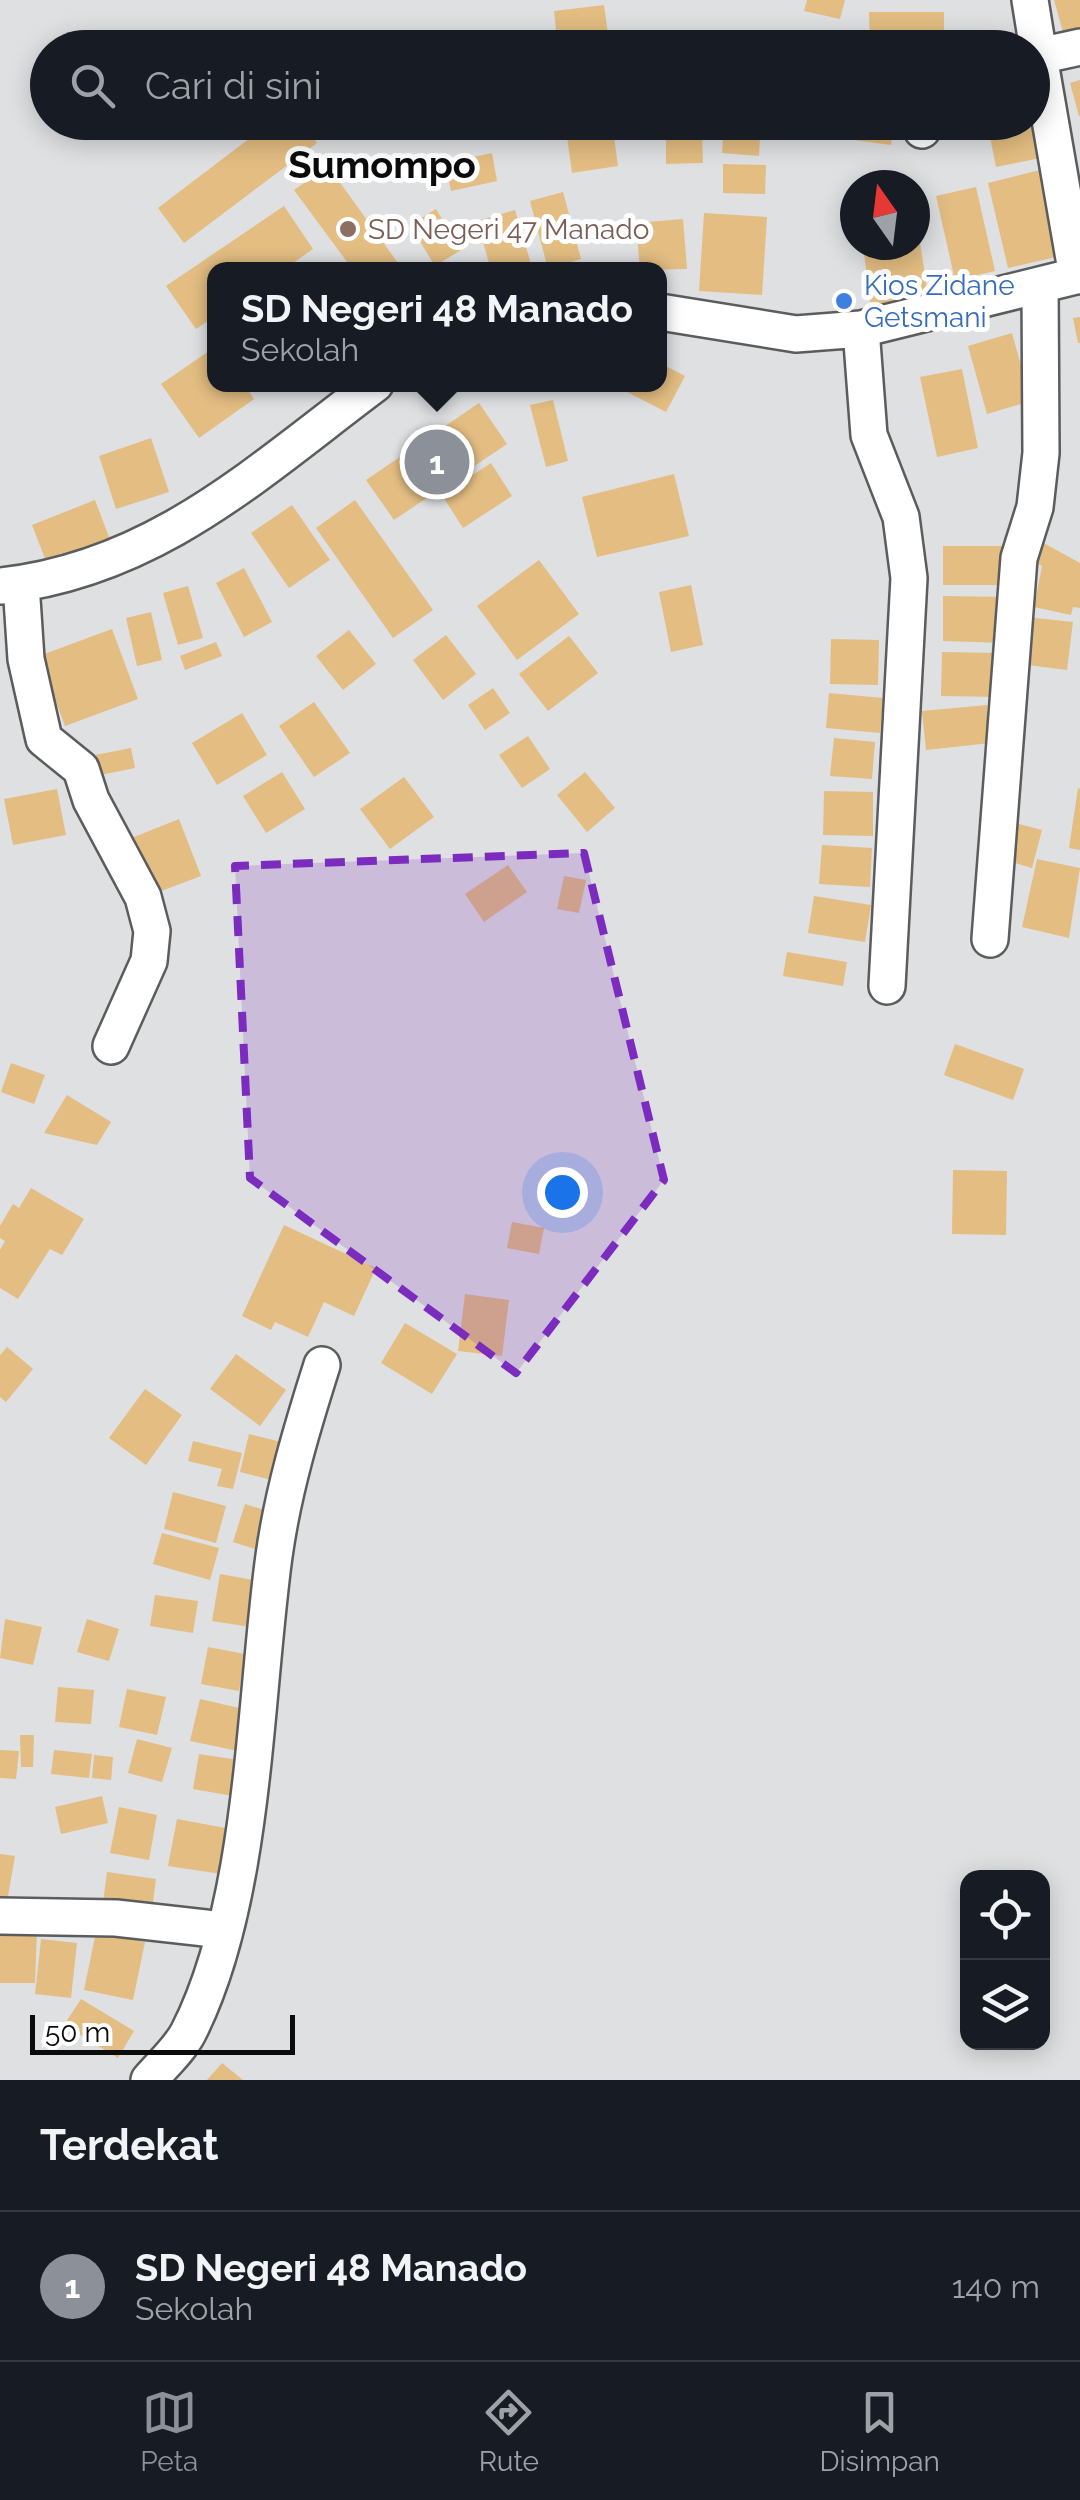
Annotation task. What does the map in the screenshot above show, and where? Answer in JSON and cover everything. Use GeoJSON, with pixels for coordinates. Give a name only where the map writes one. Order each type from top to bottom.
{"type":"FeatureCollection","features":[{"type":"Feature","properties":{"kind":"street"},"geometry":{"type":"LineString","coordinates":[[1030,0],[1033,30]]}},
{"type":"Feature","properties":{"kind":"street"},"geometry":{"type":"LineString","coordinates":[[1050,54],[1080,47]]}},
{"type":"Feature","properties":{"kind":"street"},"geometry":{"type":"LineString","coordinates":[[667,313],[796,334],[861,329],[1078,275],[1050,130]]}},
{"type":"Feature","properties":{"kind":"street"},"geometry":{"type":"LineString","coordinates":[[990,939],[1019,558],[1035,507],[1041,453],[1040,286]]}},
{"type":"Feature","properties":{"kind":"street"},"geometry":{"type":"LineString","coordinates":[[861,329],[869,435],[901,517],[909,578],[887,986]]}},
{"type":"Feature","properties":{"kind":"street"},"geometry":{"type":"LineString","coordinates":[[111,1046],[149,962],[152,931],[143,897],[91,800],[81,769],[44,739],[10,585],[108,562],[182,527],[364,392]]}},
{"type":"Feature","properties":{"kind":"street"},"geometry":{"type":"LineString","coordinates":[[149,2080],[186,2036],[213,1971],[223,1930],[243,1826],[274,1555],[297,1444],[322,1365]]}},
{"type":"Feature","properties":{"kind":"street"},"geometry":{"type":"LineString","coordinates":[[0,1916],[116,1918],[223,1930]]}},
{"type":"Feature","properties":{"kind":"highlighted area"},"geometry":{"type":"Polygon","coordinates":[[[584,853],[664,1180],[516,1373],[250,1178],[235,866],[584,853]]]}},
{"type":"Feature","properties":{"kind":"building"},"geometry":{"type":"Polygon","coordinates":[[[807,0],[845,0],[840,19],[804,11],[807,0]]]}},
{"type":"Feature","properties":{"kind":"building"},"geometry":{"type":"Polygon","coordinates":[[[1054,0],[1080,0],[1080,43],[1067,46],[1054,0]]]}},
{"type":"Feature","properties":{"kind":"building"},"geometry":{"type":"Polygon","coordinates":[[[604,5],[607,30],[556,30],[554,11],[604,5]]]}},
{"type":"Feature","properties":{"kind":"building"},"geometry":{"type":"Polygon","coordinates":[[[869,12],[944,12],[944,30],[870,30],[869,12]]]}},
{"type":"Feature","properties":{"kind":"building"},"geometry":{"type":"Polygon","coordinates":[[[1080,80],[1080,116],[1079,116],[1070,83],[1080,80]]]}},
{"type":"Feature","properties":{"kind":"building"},"geometry":{"type":"Polygon","coordinates":[[[247,140],[317,143],[184,243],[158,208],[247,140]]]}},
{"type":"Feature","properties":{"kind":"building"},"geometry":{"type":"Polygon","coordinates":[[[567,140],[614,140],[618,166],[572,173],[567,140]]]}},
{"type":"Feature","properties":{"kind":"building"},"geometry":{"type":"Polygon","coordinates":[[[666,140],[702,140],[703,163],[666,164],[666,140]]]}},
{"type":"Feature","properties":{"kind":"building"},"geometry":{"type":"Polygon","coordinates":[[[723,140],[760,140],[759,156],[722,153],[723,140]]]}},
{"type":"Feature","properties":{"kind":"building"},"geometry":{"type":"Polygon","coordinates":[[[854,140],[892,140],[891,145],[854,140]]]}},
{"type":"Feature","properties":{"kind":"building"},"geometry":{"type":"Polygon","coordinates":[[[991,140],[1046,140],[1050,156],[996,167],[991,140]]]}},
{"type":"Feature","properties":{"kind":"building"},"geometry":{"type":"Polygon","coordinates":[[[492,153],[497,181],[451,191],[445,163],[492,153]]]}},
{"type":"Feature","properties":{"kind":"building"},"geometry":{"type":"Polygon","coordinates":[[[723,164],[766,165],[765,194],[723,193],[723,164]]]}},
{"type":"Feature","properties":{"kind":"building","name":"SD Negeri 47 Manado"},"geometry":{"type":"Polygon","coordinates":[[[328,166],[397,262],[347,262],[294,190],[328,166]]]}},
{"type":"Feature","properties":{"kind":"building"},"geometry":{"type":"Polygon","coordinates":[[[1048,168],[1069,254],[1008,268],[988,183],[1048,168]]]}},
{"type":"Feature","properties":{"kind":"building"},"geometry":{"type":"Polygon","coordinates":[[[976,187],[995,271],[955,280],[936,196],[976,187]]]}},
{"type":"Feature","properties":{"kind":"building"},"geometry":{"type":"Polygon","coordinates":[[[563,192],[581,259],[546,262],[530,201],[563,192]]]}},
{"type":"Feature","properties":{"kind":"building"},"geometry":{"type":"Polygon","coordinates":[[[284,206],[313,249],[294,262],[207,262],[207,321],[196,329],[166,286],[284,206]]]}},
{"type":"Feature","properties":{"kind":"building"},"geometry":{"type":"Polygon","coordinates":[[[436,209],[461,250],[442,262],[433,262],[410,225],[436,209]]]}},
{"type":"Feature","properties":{"kind":"building"},"geometry":{"type":"Polygon","coordinates":[[[515,210],[530,262],[489,262],[477,221],[515,210]]]}},
{"type":"Feature","properties":{"kind":"building"},"geometry":{"type":"Polygon","coordinates":[[[704,213],[767,217],[762,295],[699,291],[704,213]]]}},
{"type":"Feature","properties":{"kind":"building"},"geometry":{"type":"Polygon","coordinates":[[[683,219],[687,269],[667,269],[667,262],[639,262],[636,223],[683,219]]]}},
{"type":"Feature","properties":{"kind":"building"},"geometry":{"type":"Polygon","coordinates":[[[865,260],[923,260],[929,300],[871,308],[865,260]]]}},
{"type":"Feature","properties":{"kind":"building"},"geometry":{"type":"Polygon","coordinates":[[[1080,317],[1080,343],[1078,343],[1073,318],[1080,317]]]}},
{"type":"Feature","properties":{"kind":"building"},"geometry":{"type":"Polygon","coordinates":[[[1012,333],[1031,401],[987,414],[968,346],[1012,333]]]}},
{"type":"Feature","properties":{"kind":"building"},"geometry":{"type":"Polygon","coordinates":[[[207,352],[207,392],[249,392],[254,399],[199,438],[161,384],[207,352]]]}},
{"type":"Feature","properties":{"kind":"building"},"geometry":{"type":"Polygon","coordinates":[[[667,367],[685,376],[666,412],[627,392],[667,392],[667,367]]]}},
{"type":"Feature","properties":{"kind":"building"},"geometry":{"type":"Polygon","coordinates":[[[962,369],[978,448],[937,457],[920,377],[962,369]]]}},
{"type":"Feature","properties":{"kind":"building"},"geometry":{"type":"Polygon","coordinates":[[[553,400],[568,461],[546,467],[530,405],[553,400]]]}},
{"type":"Feature","properties":{"kind":"building"},"geometry":{"type":"Polygon","coordinates":[[[479,403],[507,444],[394,520],[366,480],[479,403]]]}},
{"type":"Feature","properties":{"kind":"building"},"geometry":{"type":"Polygon","coordinates":[[[151,438],[169,492],[116,509],[99,456],[151,438]]]}},
{"type":"Feature","properties":{"kind":"building"},"geometry":{"type":"Polygon","coordinates":[[[491,463],[512,496],[463,528],[442,495],[491,463]]]}},
{"type":"Feature","properties":{"kind":"building"},"geometry":{"type":"Polygon","coordinates":[[[674,474],[689,536],[597,557],[582,497],[674,474]]]}},
{"type":"Feature","properties":{"kind":"building"},"geometry":{"type":"Polygon","coordinates":[[[95,500],[112,545],[49,569],[32,525],[95,500]]]}},
{"type":"Feature","properties":{"kind":"building"},"geometry":{"type":"Polygon","coordinates":[[[355,500],[433,610],[393,638],[316,528],[355,500]]]}},
{"type":"Feature","properties":{"kind":"building"},"geometry":{"type":"Polygon","coordinates":[[[292,505],[330,560],[289,588],[251,533],[292,505]]]}},
{"type":"Feature","properties":{"kind":"building"},"geometry":{"type":"Polygon","coordinates":[[[1040,541],[1080,563],[1080,608],[1073,607],[1071,615],[1034,607],[1042,566],[1030,559],[1040,541]]]}},
{"type":"Feature","properties":{"kind":"building"},"geometry":{"type":"Polygon","coordinates":[[[943,546],[1006,546],[1006,585],[943,585],[943,546]]]}},
{"type":"Feature","properties":{"kind":"building"},"geometry":{"type":"Polygon","coordinates":[[[539,560],[579,614],[517,660],[477,606],[539,560]]]}},
{"type":"Feature","properties":{"kind":"building"},"geometry":{"type":"Polygon","coordinates":[[[244,568],[272,622],[244,637],[216,583],[244,568]]]}},
{"type":"Feature","properties":{"kind":"building"},"geometry":{"type":"Polygon","coordinates":[[[691,585],[703,645],[671,652],[659,592],[691,585]]]}},
{"type":"Feature","properties":{"kind":"building"},"geometry":{"type":"Polygon","coordinates":[[[188,586],[203,638],[178,645],[163,593],[188,586]]]}},
{"type":"Feature","properties":{"kind":"building"},"geometry":{"type":"Polygon","coordinates":[[[943,596],[1007,597],[1006,643],[943,641],[943,596]]]}},
{"type":"Feature","properties":{"kind":"building"},"geometry":{"type":"Polygon","coordinates":[[[151,612],[162,660],[137,666],[126,618],[151,612]]]}},
{"type":"Feature","properties":{"kind":"building"},"geometry":{"type":"Polygon","coordinates":[[[1026,617],[1073,622],[1067,670],[1020,664],[1026,617]]]}},
{"type":"Feature","properties":{"kind":"building"},"geometry":{"type":"Polygon","coordinates":[[[112,629],[138,699],[65,726],[39,656],[112,629]]]}},
{"type":"Feature","properties":{"kind":"building"},"geometry":{"type":"Polygon","coordinates":[[[349,630],[376,664],[343,690],[316,656],[349,630]]]}},
{"type":"Feature","properties":{"kind":"building"},"geometry":{"type":"Polygon","coordinates":[[[446,635],[476,674],[443,700],[413,660],[446,635]]]}},
{"type":"Feature","properties":{"kind":"building"},"geometry":{"type":"Polygon","coordinates":[[[569,636],[598,673],[548,711],[519,674],[569,636]]]}},
{"type":"Feature","properties":{"kind":"building"},"geometry":{"type":"Polygon","coordinates":[[[831,639],[879,640],[878,685],[830,684],[831,639]]]}},
{"type":"Feature","properties":{"kind":"building"},"geometry":{"type":"Polygon","coordinates":[[[216,642],[222,656],[185,670],[180,656],[216,642]]]}},
{"type":"Feature","properties":{"kind":"building"},"geometry":{"type":"Polygon","coordinates":[[[942,652],[1002,653],[1001,697],[941,696],[942,652]]]}},
{"type":"Feature","properties":{"kind":"building"},"geometry":{"type":"Polygon","coordinates":[[[493,688],[510,713],[485,730],[468,705],[493,688]]]}},
{"type":"Feature","properties":{"kind":"building"},"geometry":{"type":"Polygon","coordinates":[[[829,693],[883,698],[880,733],[826,728],[829,693]]]}},
{"type":"Feature","properties":{"kind":"building"},"geometry":{"type":"Polygon","coordinates":[[[314,702],[350,753],[314,777],[279,726],[314,702]]]}},
{"type":"Feature","properties":{"kind":"building"},"geometry":{"type":"Polygon","coordinates":[[[987,705],[990,743],[926,750],[922,711],[987,705]]]}},
{"type":"Feature","properties":{"kind":"building"},"geometry":{"type":"Polygon","coordinates":[[[242,713],[267,755],[217,785],[192,743],[242,713]]]}},
{"type":"Feature","properties":{"kind":"building"},"geometry":{"type":"Polygon","coordinates":[[[528,736],[550,769],[522,788],[499,755],[528,736]]]}},
{"type":"Feature","properties":{"kind":"building"},"geometry":{"type":"Polygon","coordinates":[[[834,738],[875,742],[872,779],[830,776],[834,738]]]}},
{"type":"Feature","properties":{"kind":"building"},"geometry":{"type":"Polygon","coordinates":[[[131,748],[135,768],[100,775],[95,755],[131,748]]]}},
{"type":"Feature","properties":{"kind":"building"},"geometry":{"type":"Polygon","coordinates":[[[282,772],[305,809],[266,833],[243,796],[282,772]]]}},
{"type":"Feature","properties":{"kind":"building"},"geometry":{"type":"Polygon","coordinates":[[[585,772],[615,808],[587,832],[557,795],[585,772]]]}},
{"type":"Feature","properties":{"kind":"building"},"geometry":{"type":"Polygon","coordinates":[[[404,777],[434,817],[390,849],[360,809],[404,777]]]}},
{"type":"Feature","properties":{"kind":"building"},"geometry":{"type":"Polygon","coordinates":[[[57,789],[66,835],[13,845],[4,799],[57,789]]]}},
{"type":"Feature","properties":{"kind":"building"},"geometry":{"type":"Polygon","coordinates":[[[1080,789],[1080,850],[1069,848],[1080,789]]]}},
{"type":"Feature","properties":{"kind":"building"},"geometry":{"type":"Polygon","coordinates":[[[824,791],[873,792],[873,836],[823,835],[824,791]]]}},
{"type":"Feature","properties":{"kind":"building"},"geometry":{"type":"Polygon","coordinates":[[[179,819],[201,876],[156,893],[134,837],[179,819]]]}},
{"type":"Feature","properties":{"kind":"building"},"geometry":{"type":"Polygon","coordinates":[[[1011,822],[1042,830],[1032,868],[1001,859],[1011,822]]]}},
{"type":"Feature","properties":{"kind":"building"},"geometry":{"type":"Polygon","coordinates":[[[822,845],[872,848],[870,887],[819,884],[822,845]]]}},
{"type":"Feature","properties":{"kind":"building"},"geometry":{"type":"Polygon","coordinates":[[[1037,859],[1080,868],[1069,938],[1022,927],[1037,859]]]}},
{"type":"Feature","properties":{"kind":"building"},"geometry":{"type":"Polygon","coordinates":[[[508,865],[527,892],[484,922],[465,894],[508,865]]]}},
{"type":"Feature","properties":{"kind":"building"},"geometry":{"type":"Polygon","coordinates":[[[564,876],[586,880],[579,913],[557,909],[564,876]]]}},
{"type":"Feature","properties":{"kind":"building"},"geometry":{"type":"Polygon","coordinates":[[[814,896],[871,905],[865,942],[808,933],[814,896]]]}},
{"type":"Feature","properties":{"kind":"building"},"geometry":{"type":"Polygon","coordinates":[[[787,952],[847,962],[843,986],[783,976],[787,952]]]}},
{"type":"Feature","properties":{"kind":"building"},"geometry":{"type":"Polygon","coordinates":[[[955,1044],[1024,1069],[1013,1100],[944,1075],[955,1044]]]}},
{"type":"Feature","properties":{"kind":"building"},"geometry":{"type":"Polygon","coordinates":[[[11,1063],[45,1075],[34,1104],[1,1092],[11,1063]]]}},
{"type":"Feature","properties":{"kind":"building"},"geometry":{"type":"Polygon","coordinates":[[[67,1095],[111,1122],[97,1145],[44,1133],[67,1095]]]}},
{"type":"Feature","properties":{"kind":"building"},"geometry":{"type":"Polygon","coordinates":[[[953,1170],[1007,1171],[1006,1235],[952,1234],[953,1170]]]}},
{"type":"Feature","properties":{"kind":"building"},"geometry":{"type":"Polygon","coordinates":[[[31,1188],[84,1219],[62,1255],[50,1249],[18,1299],[0,1288],[0,1250],[5,1241],[0,1238],[0,1226],[13,1204],[19,1208],[31,1188]]]}},
{"type":"Feature","properties":{"kind":"building"},"geometry":{"type":"Polygon","coordinates":[[[512,1222],[544,1228],[539,1254],[507,1248],[512,1222]]]}},
{"type":"Feature","properties":{"kind":"building"},"geometry":{"type":"Polygon","coordinates":[[[284,1225],[376,1268],[354,1316],[324,1302],[308,1337],[275,1322],[271,1330],[242,1316],[284,1225]]]}},
{"type":"Feature","properties":{"kind":"building"},"geometry":{"type":"Polygon","coordinates":[[[465,1294],[509,1300],[502,1356],[458,1351],[465,1294]]]}},
{"type":"Feature","properties":{"kind":"building"},"geometry":{"type":"Polygon","coordinates":[[[405,1323],[457,1354],[432,1394],[381,1363],[405,1323]]]}},
{"type":"Feature","properties":{"kind":"building"},"geometry":{"type":"Polygon","coordinates":[[[7,1347],[33,1369],[6,1402],[0,1397],[0,1355],[7,1347]]]}},
{"type":"Feature","properties":{"kind":"building"},"geometry":{"type":"Polygon","coordinates":[[[236,1354],[286,1390],[260,1426],[210,1389],[236,1354]]]}},
{"type":"Feature","properties":{"kind":"building"},"geometry":{"type":"Polygon","coordinates":[[[145,1389],[182,1415],[146,1465],[109,1438],[145,1389]]]}},
{"type":"Feature","properties":{"kind":"building"},"geometry":{"type":"Polygon","coordinates":[[[249,1434],[289,1444],[279,1482],[240,1472],[249,1434]]]}},
{"type":"Feature","properties":{"kind":"building"},"geometry":{"type":"Polygon","coordinates":[[[193,1441],[242,1453],[233,1489],[217,1486],[222,1469],[188,1461],[193,1441]]]}},
{"type":"Feature","properties":{"kind":"building"},"geometry":{"type":"Polygon","coordinates":[[[173,1492],[226,1506],[216,1543],[164,1529],[173,1492]]]}},
{"type":"Feature","properties":{"kind":"building"},"geometry":{"type":"Polygon","coordinates":[[[245,1504],[267,1511],[255,1549],[233,1542],[245,1504]]]}},
{"type":"Feature","properties":{"kind":"building"},"geometry":{"type":"Polygon","coordinates":[[[162,1533],[219,1548],[210,1580],[153,1564],[162,1533]]]}},
{"type":"Feature","properties":{"kind":"building"},"geometry":{"type":"Polygon","coordinates":[[[220,1574],[265,1582],[257,1628],[212,1621],[220,1574]]]}},
{"type":"Feature","properties":{"kind":"building"},"geometry":{"type":"Polygon","coordinates":[[[155,1595],[198,1601],[193,1633],[150,1626],[155,1595]]]}},
{"type":"Feature","properties":{"kind":"building"},"geometry":{"type":"Polygon","coordinates":[[[5,1619],[42,1627],[33,1665],[0,1658],[5,1619]]]}},
{"type":"Feature","properties":{"kind":"building"},"geometry":{"type":"Polygon","coordinates":[[[87,1619],[119,1629],[109,1661],[77,1652],[87,1619]]]}},
{"type":"Feature","properties":{"kind":"building"},"geometry":{"type":"Polygon","coordinates":[[[208,1647],[245,1654],[239,1691],[201,1684],[208,1647]]]}},
{"type":"Feature","properties":{"kind":"building"},"geometry":{"type":"Polygon","coordinates":[[[58,1687],[94,1690],[91,1724],[55,1722],[58,1687]]]}},
{"type":"Feature","properties":{"kind":"building"},"geometry":{"type":"Polygon","coordinates":[[[127,1689],[166,1697],[157,1735],[119,1727],[127,1689]]]}},
{"type":"Feature","properties":{"kind":"building"},"geometry":{"type":"Polygon","coordinates":[[[200,1699],[252,1711],[243,1752],[190,1741],[200,1699]]]}},
{"type":"Feature","properties":{"kind":"building"},"geometry":{"type":"Polygon","coordinates":[[[20,1735],[34,1735],[33,1767],[21,1767],[20,1735]]]}},
{"type":"Feature","properties":{"kind":"building"},"geometry":{"type":"Polygon","coordinates":[[[137,1739],[172,1748],[162,1782],[128,1773],[137,1739]]]}},
{"type":"Feature","properties":{"kind":"building"},"geometry":{"type":"Polygon","coordinates":[[[0,1750],[19,1751],[16,1779],[0,1778],[0,1750]]]}},
{"type":"Feature","properties":{"kind":"building"},"geometry":{"type":"Polygon","coordinates":[[[54,1750],[92,1754],[89,1778],[51,1774],[54,1750]]]}},
{"type":"Feature","properties":{"kind":"building"},"geometry":{"type":"Polygon","coordinates":[[[199,1754],[239,1760],[233,1796],[193,1789],[199,1754]]]}},
{"type":"Feature","properties":{"kind":"building"},"geometry":{"type":"Polygon","coordinates":[[[94,1755],[113,1757],[111,1780],[92,1778],[94,1755]]]}},
{"type":"Feature","properties":{"kind":"building"},"geometry":{"type":"Polygon","coordinates":[[[102,1796],[108,1823],[61,1834],[55,1807],[102,1796]]]}},
{"type":"Feature","properties":{"kind":"building"},"geometry":{"type":"Polygon","coordinates":[[[119,1807],[157,1815],[149,1860],[110,1853],[119,1807]]]}},
{"type":"Feature","properties":{"kind":"building"},"geometry":{"type":"Polygon","coordinates":[[[177,1819],[236,1830],[228,1875],[168,1866],[177,1819]]]}},
{"type":"Feature","properties":{"kind":"building"},"geometry":{"type":"Polygon","coordinates":[[[0,1854],[15,1856],[7,1902],[0,1901],[0,1854]]]}},
{"type":"Feature","properties":{"kind":"building"},"geometry":{"type":"Polygon","coordinates":[[[107,1872],[156,1879],[152,1909],[103,1903],[107,1872]]]}},
{"type":"Feature","properties":{"kind":"building"},"geometry":{"type":"Polygon","coordinates":[[[0,1931],[37,1932],[35,1983],[0,1983],[0,1931]]]}},
{"type":"Feature","properties":{"kind":"building"},"geometry":{"type":"Polygon","coordinates":[[[96,1932],[145,1942],[133,2000],[84,1990],[96,1932]]]}},
{"type":"Feature","properties":{"kind":"building"},"geometry":{"type":"Polygon","coordinates":[[[41,1939],[77,1943],[71,1998],[35,1994],[41,1939]]]}},
{"type":"Feature","properties":{"kind":"building"},"geometry":{"type":"Polygon","coordinates":[[[81,1999],[134,2031],[118,2058],[64,2025],[81,1999]]]}},
{"type":"Feature","properties":{"kind":"building"},"geometry":{"type":"Polygon","coordinates":[[[222,2063],[243,2080],[207,2080],[222,2063]]]}},
{"type":"Feature","properties":{"kind":"place","name":"SD Negeri 47 Manado"},"geometry":{"type":"Point","coordinates":[348,229]}},
{"type":"Feature","properties":{"kind":"place","name":"Kios Zidane Getsmani"},"geometry":{"type":"Point","coordinates":[844,301]}},
{"type":"Feature","properties":{"kind":"place","name":"SD Negeri 48 Manado"},"geometry":{"type":"Point","coordinates":[437,462]}},
{"type":"Feature","properties":{"kind":"district","name":"Sumompo"},"geometry":{"type":"Point","coordinates":[382,165]}}]}
